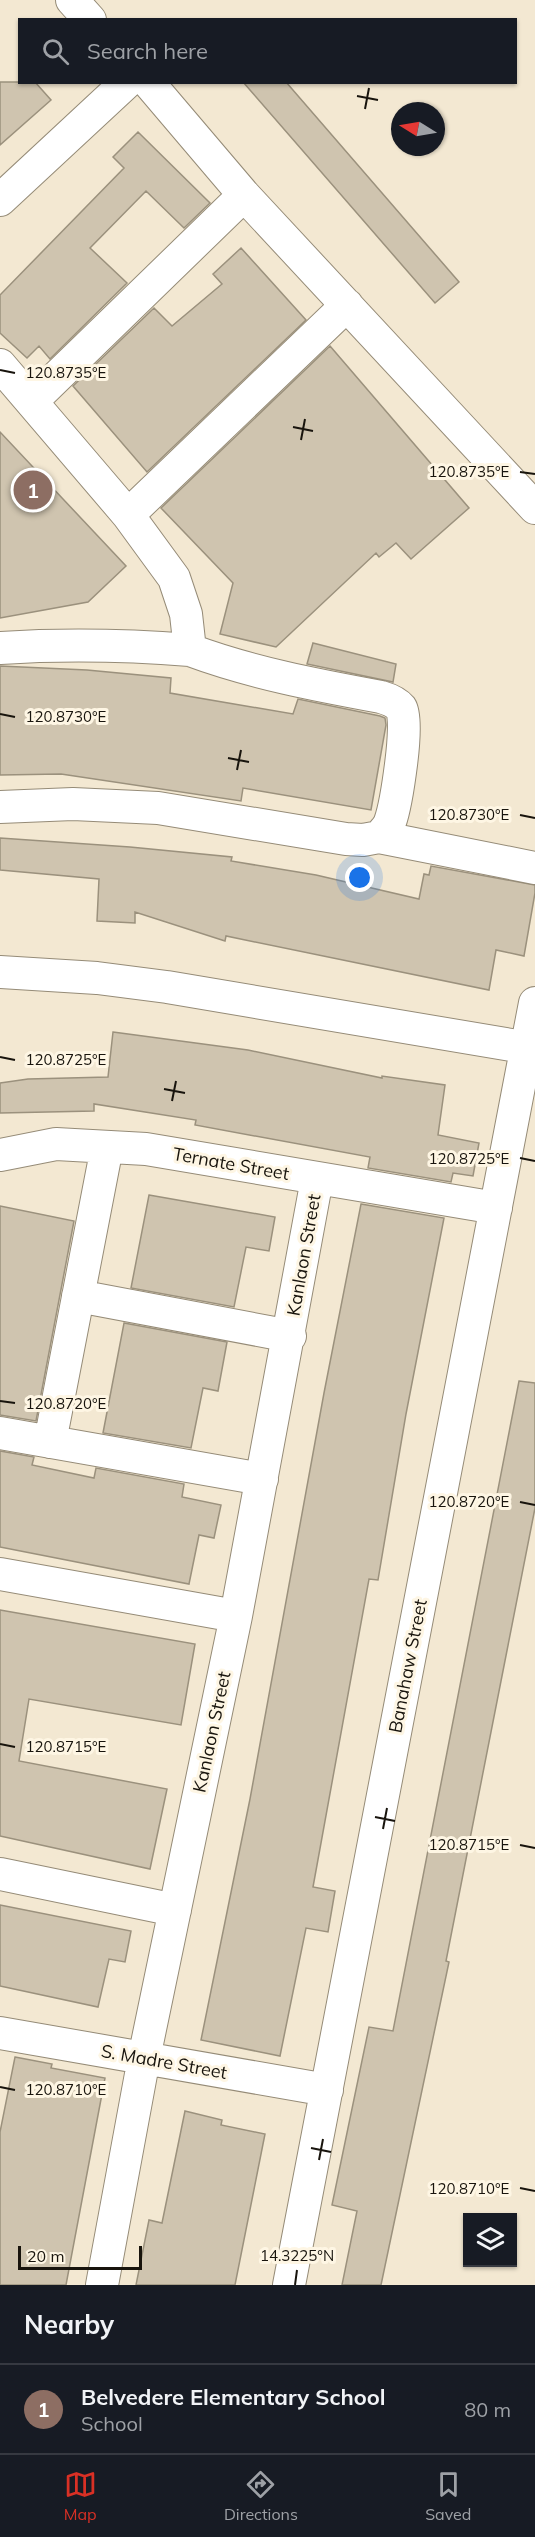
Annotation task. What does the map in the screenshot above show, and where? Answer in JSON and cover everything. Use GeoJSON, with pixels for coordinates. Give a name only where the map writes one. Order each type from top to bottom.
{"type":"FeatureCollection","features":[{"type":"Feature","properties":{"kind":"street"},"geometry":{"type":"LineString","coordinates":[[72,0],[88,18]]}},
{"type":"Feature","properties":{"kind":"street"},"geometry":{"type":"LineString","coordinates":[[0,200],[125,84]]}},
{"type":"Feature","properties":{"kind":"street"},"geometry":{"type":"LineString","coordinates":[[150,84],[244,195],[535,508]]}},
{"type":"Feature","properties":{"kind":"street"},"geometry":{"type":"LineString","coordinates":[[32,401],[244,195]]}},
{"type":"Feature","properties":{"kind":"street"},"geometry":{"type":"LineString","coordinates":[[128,515],[347,305]]}},
{"type":"Feature","properties":{"kind":"street"},"geometry":{"type":"LineString","coordinates":[[0,364],[128,515],[174,578],[186,614],[190,651]]}},
{"type":"Feature","properties":{"kind":"street"},"geometry":{"type":"LineString","coordinates":[[0,648],[64,644],[127,645],[190,651],[276,677],[392,701],[402,709],[405,722],[404,740],[394,806],[389,824],[379,837]]}},
{"type":"Feature","properties":{"kind":"street"},"geometry":{"type":"LineString","coordinates":[[0,807],[73,804],[158,808],[346,839],[363,840],[379,837],[535,868]]}},
{"type":"Feature","properties":{"kind":"street"},"geometry":{"type":"LineString","coordinates":[[0,972],[97,978],[167,987],[531,1048]]}},
{"type":"Feature","properties":{"kind":"street","name":"Banahaw Street"},"geometry":{"type":"LineString","coordinates":[[289,2285],[496,1209],[531,1048],[535,1004]]}},
{"type":"Feature","properties":{"kind":"street","name":"Ternate Street"},"geometry":{"type":"LineString","coordinates":[[0,1155],[56,1144],[146,1149],[496,1209]]}},
{"type":"Feature","properties":{"kind":"street"},"geometry":{"type":"LineString","coordinates":[[50,1442],[107,1147]]}},
{"type":"Feature","properties":{"kind":"street","name":"Kanlaon Street"},"geometry":{"type":"LineString","coordinates":[[102,2285],[144,2058],[236,1616],[290,1336],[317,1179]]}},
{"type":"Feature","properties":{"kind":"street"},"geometry":{"type":"LineString","coordinates":[[78,1296],[290,1336]]}},
{"type":"Feature","properties":{"kind":"street"},"geometry":{"type":"LineString","coordinates":[[0,1433],[262,1479]]}},
{"type":"Feature","properties":{"kind":"street"},"geometry":{"type":"LineString","coordinates":[[0,1574],[236,1616]]}},
{"type":"Feature","properties":{"kind":"street"},"geometry":{"type":"LineString","coordinates":[[0,1874],[174,1910]]}},
{"type":"Feature","properties":{"kind":"street","name":"S. Madre Street"},"geometry":{"type":"LineString","coordinates":[[0,2033],[327,2090]]}},
{"type":"Feature","properties":{"kind":"building"},"geometry":{"type":"Polygon","coordinates":[[[0,82],[37,84],[51,100],[0,145],[0,82]]]}},
{"type":"Feature","properties":{"kind":"building"},"geometry":{"type":"Polygon","coordinates":[[[245,84],[288,84],[459,282],[435,303],[245,84]]]}},
{"type":"Feature","properties":{"kind":"building"},"geometry":{"type":"Polygon","coordinates":[[[138,132],[210,203],[184,228],[146,191],[90,248],[127,283],[50,359],[39,346],[27,358],[0,333],[0,295],[124,168],[113,157],[138,132]]]}},
{"type":"Feature","properties":{"kind":"building"},"geometry":{"type":"Polygon","coordinates":[[[241,248],[306,320],[147,472],[73,386],[154,308],[172,326],[222,284],[213,274],[241,248]]]}},
{"type":"Feature","properties":{"kind":"building"},"geometry":{"type":"Polygon","coordinates":[[[330,346],[469,508],[411,559],[396,543],[379,557],[376,553],[276,647],[220,634],[233,583],[161,508],[330,346]]]}},
{"type":"Feature","properties":{"kind":"building"},"geometry":{"type":"Polygon","coordinates":[[[0,432],[126,566],[88,602],[0,618],[0,432]]]}},
{"type":"Feature","properties":{"kind":"building"},"geometry":{"type":"Polygon","coordinates":[[[313,643],[396,664],[393,682],[307,664],[313,643]]]}},
{"type":"Feature","properties":{"kind":"building"},"geometry":{"type":"Polygon","coordinates":[[[0,666],[87,670],[171,678],[170,693],[293,714],[298,699],[380,716],[385,718],[386,725],[371,810],[243,788],[241,801],[61,774],[0,775],[0,666]]]}},
{"type":"Feature","properties":{"kind":"building"},"geometry":{"type":"Polygon","coordinates":[[[0,838],[232,857],[231,861],[316,875],[419,899],[424,874],[429,875],[431,866],[535,885],[535,893],[524,956],[496,950],[489,990],[226,936],[225,941],[135,912],[135,923],[97,921],[99,879],[0,870],[0,838]]]}},
{"type":"Feature","properties":{"kind":"building"},"geometry":{"type":"Polygon","coordinates":[[[113,1032],[248,1050],[382,1078],[382,1076],[445,1085],[438,1135],[479,1143],[473,1176],[453,1173],[451,1182],[368,1168],[370,1157],[195,1125],[196,1120],[94,1104],[94,1111],[0,1113],[0,1083],[28,1079],[108,1077],[113,1032]]]}},
{"type":"Feature","properties":{"kind":"building"},"geometry":{"type":"Polygon","coordinates":[[[149,1195],[275,1217],[269,1251],[246,1247],[234,1307],[131,1288],[149,1195]]]}},
{"type":"Feature","properties":{"kind":"building"},"geometry":{"type":"Polygon","coordinates":[[[361,1204],[444,1218],[406,1414],[378,1580],[369,1579],[313,1887],[335,1891],[328,1932],[306,1928],[280,2056],[201,2040],[250,1799],[361,1204]]]}},
{"type":"Feature","properties":{"kind":"building"},"geometry":{"type":"Polygon","coordinates":[[[0,1206],[74,1221],[36,1421],[0,1415],[0,1206]]]}},
{"type":"Feature","properties":{"kind":"building"},"geometry":{"type":"Polygon","coordinates":[[[124,1323],[227,1342],[218,1391],[203,1388],[191,1448],[103,1433],[124,1323]]]}},
{"type":"Feature","properties":{"kind":"building"},"geometry":{"type":"Polygon","coordinates":[[[519,1381],[535,1383],[535,1508],[446,1961],[449,1962],[381,2285],[342,2285],[357,2211],[332,2205],[369,2027],[393,2031],[519,1381]]]}},
{"type":"Feature","properties":{"kind":"building"},"geometry":{"type":"Polygon","coordinates":[[[0,1451],[34,1457],[32,1465],[94,1478],[96,1468],[184,1484],[182,1497],[221,1505],[214,1538],[199,1535],[189,1584],[0,1547],[0,1451]]]}},
{"type":"Feature","properties":{"kind":"building"},"geometry":{"type":"Polygon","coordinates":[[[0,1610],[195,1644],[181,1725],[29,1699],[19,1761],[167,1789],[150,1869],[0,1836],[0,1610]]]}},
{"type":"Feature","properties":{"kind":"building"},"geometry":{"type":"Polygon","coordinates":[[[0,1905],[131,1931],[125,1962],[109,1959],[98,2007],[0,1986],[0,1905]]]}},
{"type":"Feature","properties":{"kind":"building"},"geometry":{"type":"Polygon","coordinates":[[[15,2057],[52,2064],[51,2068],[105,2078],[66,2285],[0,2285],[0,2132],[15,2057]]]}},
{"type":"Feature","properties":{"kind":"building"},"geometry":{"type":"Polygon","coordinates":[[[185,2111],[222,2120],[221,2125],[265,2134],[235,2285],[136,2285],[149,2220],[162,2223],[185,2111]]]}},
{"type":"Feature","properties":{"kind":"place","name":"Belvedere Elementary School"},"geometry":{"type":"Point","coordinates":[33,490]}}]}
